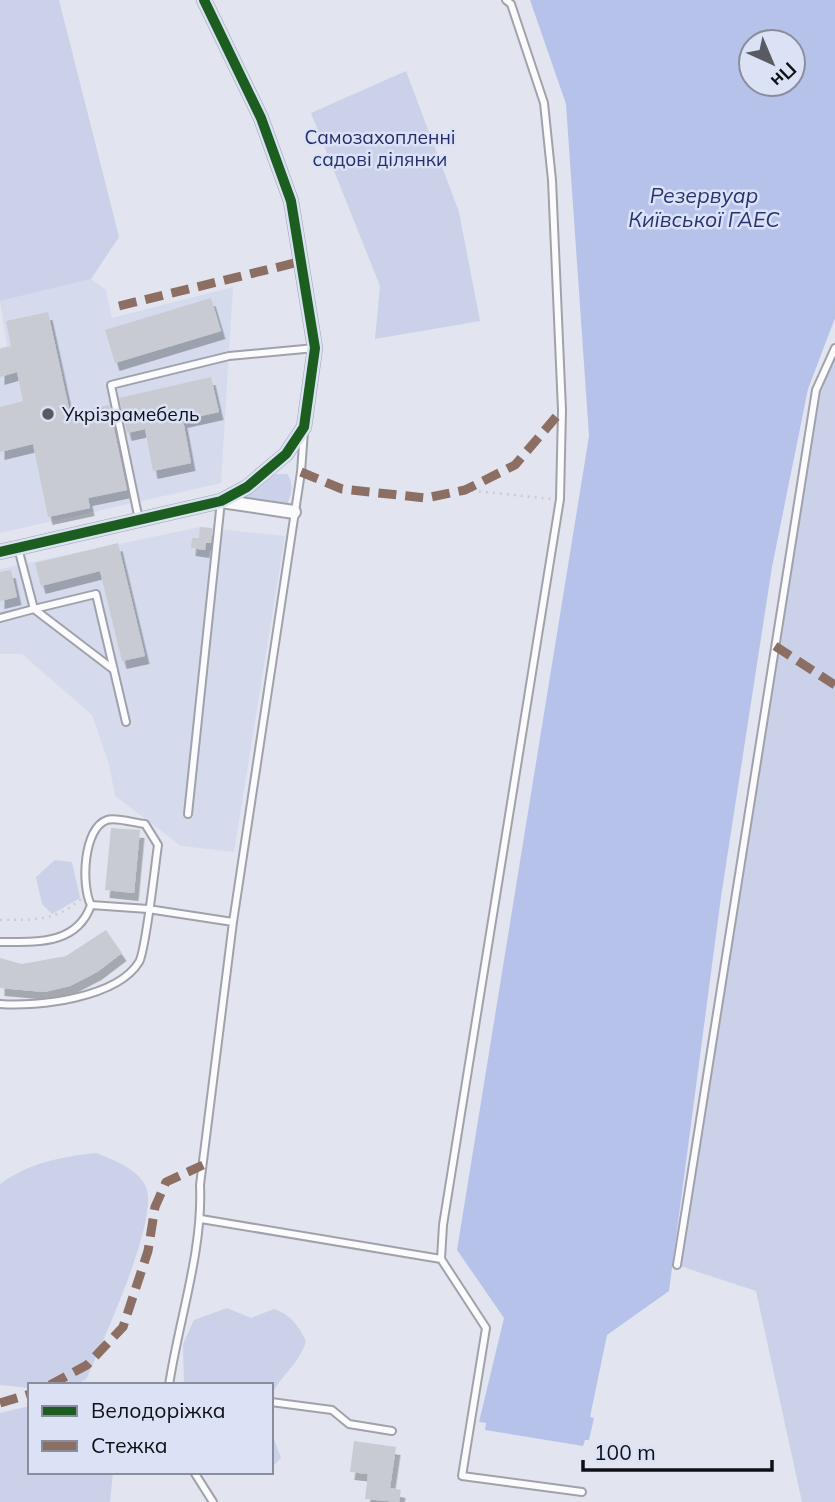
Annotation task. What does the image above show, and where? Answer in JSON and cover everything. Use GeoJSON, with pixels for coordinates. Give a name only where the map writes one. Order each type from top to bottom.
{"type":"FeatureCollection","features":[{"type":"Feature","properties":{"kind":"street"},"geometry":{"type":"LineString","coordinates":[[0,552],[221,501],[247,487],[286,454],[304,427],[315,348],[292,201],[261,118],[204,0]]}},
{"type":"Feature","properties":{"kind":"street"},"geometry":{"type":"LineString","coordinates":[[221,501],[294,513]]}},
{"type":"Feature","properties":{"kind":"lane"},"geometry":{"type":"LineString","coordinates":[[506,0],[511,4],[544,103],[551,180],[562,410],[561,499],[517,756],[443,1225],[441,1259],[486,1328],[462,1476],[582,1492]]}},
{"type":"Feature","properties":{"kind":"lane"},"geometry":{"type":"LineString","coordinates":[[139,520],[111,385],[229,356],[315,348]]}},
{"type":"Feature","properties":{"kind":"lane"},"geometry":{"type":"LineString","coordinates":[[677,1265],[816,390],[835,348]]}},
{"type":"Feature","properties":{"kind":"lane"},"geometry":{"type":"LineString","coordinates":[[169,1383],[177,1328],[201,1219],[202,1165],[233,922],[294,513],[304,427]]}},
{"type":"Feature","properties":{"kind":"lane"},"geometry":{"type":"LineString","coordinates":[[188,814],[221,501]]}},
{"type":"Feature","properties":{"kind":"lane"},"geometry":{"type":"LineString","coordinates":[[18,548],[34,609],[114,670]]}},
{"type":"Feature","properties":{"kind":"lane"},"geometry":{"type":"LineString","coordinates":[[0,618],[96,594],[126,722]]}},
{"type":"Feature","properties":{"kind":"lane"},"geometry":{"type":"LineString","coordinates":[[0,943],[31,943],[68,934],[85,921],[91,905],[86,895],[89,836],[96,826],[108,819],[145,824],[159,845],[140,961],[123,978],[62,1001],[26,1006],[0,1004]]}},
{"type":"Feature","properties":{"kind":"lane"},"geometry":{"type":"LineString","coordinates":[[91,905],[148,909],[233,922]]}},
{"type":"Feature","properties":{"kind":"lane"},"geometry":{"type":"LineString","coordinates":[[201,1219],[441,1259]]}},
{"type":"Feature","properties":{"kind":"lane"},"geometry":{"type":"LineString","coordinates":[[273,1402],[332,1410],[349,1424],[392,1431]]}},
{"type":"Feature","properties":{"kind":"lane"},"geometry":{"type":"LineString","coordinates":[[195,1474],[213,1502]]}},
{"type":"Feature","properties":{"kind":"path"},"geometry":{"type":"LineString","coordinates":[[465,490],[561,499]]}},
{"type":"Feature","properties":{"kind":"path"},"geometry":{"type":"LineString","coordinates":[[0,920],[33,922],[73,906],[86,895]]}},
{"type":"Feature","properties":{"kind":"shaded area"},"geometry":{"type":"Polygon","coordinates":[[[91,279],[106,290],[112,318],[233,287],[221,483],[0,533],[0,348],[7,346],[0,301],[91,279]]]}},
{"type":"Feature","properties":{"kind":"shaded area"},"geometry":{"type":"Polygon","coordinates":[[[200,527],[285,536],[234,852],[181,846],[115,796],[109,764],[92,715],[22,654],[0,654],[0,569],[200,527]]]}},
{"type":"Feature","properties":{"kind":"green space"},"geometry":{"type":"Polygon","coordinates":[[[0,0],[59,0],[119,237],[91,279],[0,301],[0,0]]]}},
{"type":"Feature","properties":{"kind":"green space","name":"Самозахопленні садові ділянки"},"geometry":{"type":"Polygon","coordinates":[[[406,71],[459,212],[480,321],[375,339],[380,286],[311,113],[406,71]]]}},
{"type":"Feature","properties":{"kind":"green space"},"geometry":{"type":"Polygon","coordinates":[[[835,348],[835,1502],[802,1502],[756,1291],[677,1265],[816,390],[835,348]]]}},
{"type":"Feature","properties":{"kind":"green space"},"geometry":{"type":"Polygon","coordinates":[[[275,474],[287,474],[291,482],[287,505],[246,497],[275,474]]]}},
{"type":"Feature","properties":{"kind":"green space"},"geometry":{"type":"Polygon","coordinates":[[[55,860],[72,862],[80,898],[52,914],[42,904],[36,877],[55,860]]]}},
{"type":"Feature","properties":{"kind":"green space"},"geometry":{"type":"Polygon","coordinates":[[[96,1153],[124,1165],[141,1179],[148,1201],[138,1250],[87,1378],[80,1383],[28,1383],[28,1388],[0,1385],[0,1184],[45,1162],[96,1153]]]}},
{"type":"Feature","properties":{"kind":"green space"},"geometry":{"type":"Polygon","coordinates":[[[227,1308],[251,1318],[274,1309],[293,1321],[306,1341],[299,1357],[273,1394],[273,1383],[184,1383],[183,1344],[194,1320],[227,1308]]]}},
{"type":"Feature","properties":{"kind":"green space"},"geometry":{"type":"Polygon","coordinates":[[[28,1406],[28,1474],[113,1474],[110,1502],[0,1502],[0,1413],[28,1406]]]}},
{"type":"Feature","properties":{"kind":"green space"},"geometry":{"type":"Polygon","coordinates":[[[273,1436],[281,1458],[273,1466],[273,1436]]]}},
{"type":"Feature","properties":{"kind":"water","name":"Резервуар Київської ГАЕС"},"geometry":{"type":"Polygon","coordinates":[[[530,0],[835,0],[835,318],[808,389],[772,567],[721,897],[669,1291],[607,1335],[590,1417],[594,1418],[589,1440],[585,1440],[583,1446],[485,1430],[486,1423],[479,1422],[504,1318],[457,1250],[589,436],[566,104],[530,0]]]}},
{"type":"Feature","properties":{"kind":"building"},"geometry":{"type":"Polygon","coordinates":[[[211,298],[221,331],[115,363],[105,330],[211,298]]]}},
{"type":"Feature","properties":{"kind":"building","name":"Укрізрамебель"},"geometry":{"type":"Polygon","coordinates":[[[48,312],[70,413],[109,405],[127,490],[88,498],[90,508],[48,517],[33,444],[0,452],[0,407],[23,401],[17,372],[0,377],[0,349],[11,346],[6,321],[48,312]]]}},
{"type":"Feature","properties":{"kind":"building"},"geometry":{"type":"Polygon","coordinates":[[[211,377],[219,412],[183,420],[191,463],[153,471],[145,429],[127,433],[119,398],[211,377]]]}},
{"type":"Feature","properties":{"kind":"building"},"geometry":{"type":"Polygon","coordinates":[[[200,527],[212,528],[211,543],[206,543],[205,550],[191,548],[192,538],[199,538],[200,527]]]}},
{"type":"Feature","properties":{"kind":"building"},"geometry":{"type":"Polygon","coordinates":[[[118,543],[145,656],[122,661],[100,571],[41,586],[35,563],[118,543]]]}},
{"type":"Feature","properties":{"kind":"building"},"geometry":{"type":"Polygon","coordinates":[[[11,570],[17,597],[0,601],[0,572],[11,570]]]}},
{"type":"Feature","properties":{"kind":"building"},"geometry":{"type":"Polygon","coordinates":[[[111,828],[140,830],[134,893],[105,890],[111,828]]]}},
{"type":"Feature","properties":{"kind":"building"},"geometry":{"type":"Polygon","coordinates":[[[106,930],[122,953],[97,972],[70,986],[44,992],[0,988],[0,958],[22,964],[66,956],[106,930]]]}},
{"type":"Feature","properties":{"kind":"building"},"geometry":{"type":"Polygon","coordinates":[[[354,1441],[396,1447],[390,1488],[401,1490],[399,1502],[365,1499],[368,1474],[350,1472],[354,1441]]]}},
{"type":"Feature","properties":{"kind":"marked path"},"geometry":{"type":"LineString","coordinates":[[119,306],[303,261]]}},
{"type":"Feature","properties":{"kind":"marked path"},"geometry":{"type":"LineString","coordinates":[[301,472],[342,489],[426,498],[465,490],[515,465],[562,410]]}},
{"type":"Feature","properties":{"kind":"marked path"},"geometry":{"type":"LineString","coordinates":[[775,646],[835,685]]}},
{"type":"Feature","properties":{"kind":"marked path"},"geometry":{"type":"LineString","coordinates":[[54,1383],[87,1365],[123,1327],[148,1251],[155,1207],[166,1182],[203,1165]]}},
{"type":"Feature","properties":{"kind":"marked path"},"geometry":{"type":"LineString","coordinates":[[0,1403],[28,1395]]}},
{"type":"Feature","properties":{"kind":"cycle path"},"geometry":{"type":"LineString","coordinates":[[0,552],[221,501],[247,487],[286,454],[304,427],[315,348],[291,201],[261,118],[204,0]]}},
{"type":"Feature","properties":{"kind":"place","name":"Укрізрамебель"},"geometry":{"type":"Point","coordinates":[48,414]}}]}
